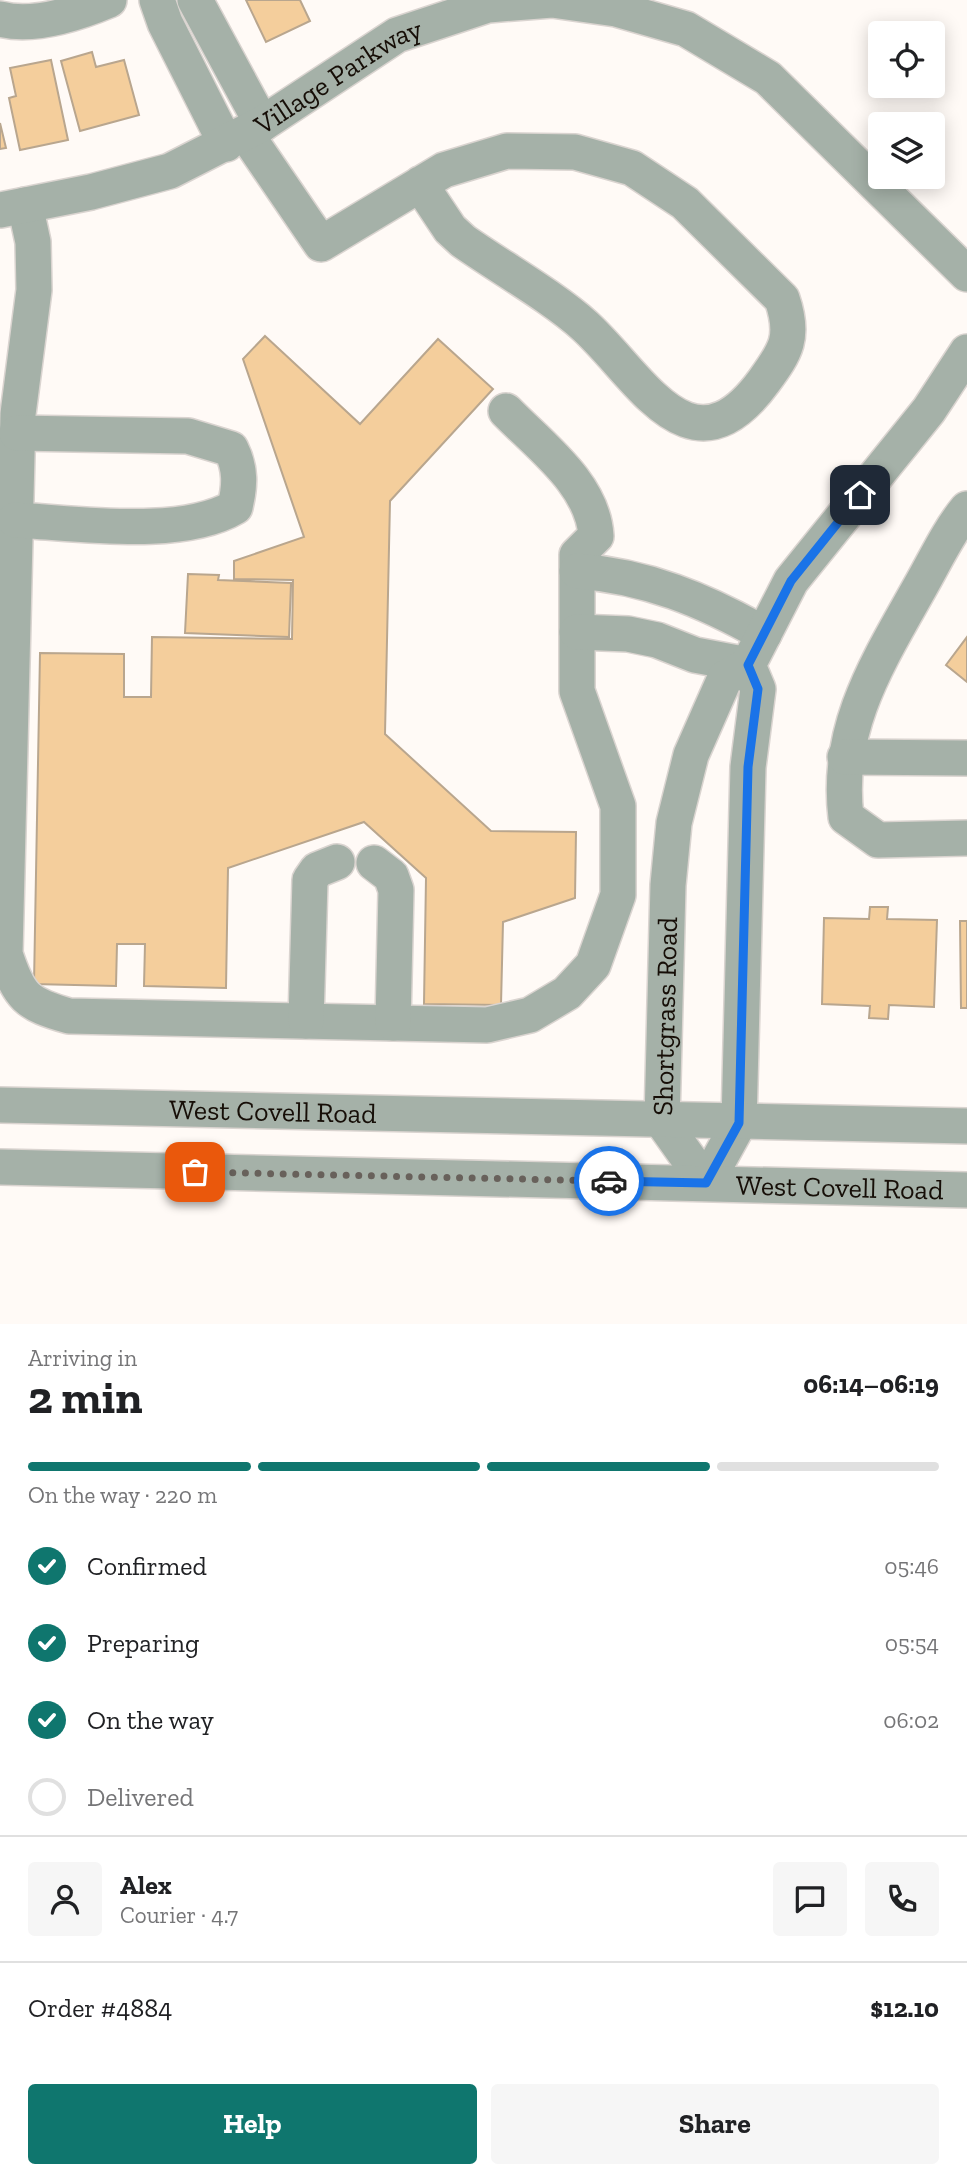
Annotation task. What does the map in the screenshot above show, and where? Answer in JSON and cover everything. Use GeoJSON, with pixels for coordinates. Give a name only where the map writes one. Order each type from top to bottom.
{"type":"FeatureCollection","features":[{"type":"Feature","properties":{"kind":"street"},"geometry":{"type":"LineString","coordinates":[[0,19],[11,22],[46,19],[109,0]]}},
{"type":"Feature","properties":{"kind":"street"},"geometry":{"type":"LineString","coordinates":[[157,0],[173,39],[321,244],[420,184],[444,170],[507,151],[575,152],[632,168],[685,204],[782,299],[789,319],[787,345],[746,406],[730,417],[711,422],[692,422],[675,416],[659,404],[584,325],[463,241],[450,229],[420,184]]}},
{"type":"Feature","properties":{"kind":"street","name":"Village Parkway"},"geometry":{"type":"LineString","coordinates":[[13,207],[170,171],[244,134],[435,10],[552,0],[616,9],[686,29],[768,78],[967,274]]}},
{"type":"Feature","properties":{"kind":"street"},"geometry":{"type":"LineString","coordinates":[[173,39],[201,11],[244,134]]}},
{"type":"Feature","properties":{"kind":"street"},"geometry":{"type":"LineString","coordinates":[[13,207],[33,242],[34,290],[20,381],[5,954],[15,985],[37,1007],[69,1016],[487,1025],[530,1015],[567,993],[593,965],[618,895],[618,806],[577,691],[577,563],[596,536],[595,516],[583,492],[506,411]]}},
{"type":"Feature","properties":{"kind":"street","name":"Shortgrass Road"},"geometry":{"type":"LineString","coordinates":[[706,1183],[662,1121],[668,885],[674,823],[691,755],[725,678],[748,665],[791,581],[929,410],[967,352]]}},
{"type":"Feature","properties":{"kind":"street"},"geometry":{"type":"LineString","coordinates":[[15,520],[179,526],[222,515],[235,507],[240,487],[239,464],[231,449],[212,441],[188,436],[18,433]]}},
{"type":"Feature","properties":{"kind":"street"},"geometry":{"type":"LineString","coordinates":[[967,509],[869,678],[846,743],[842,788],[846,817],[878,840],[967,838]]}},
{"type":"Feature","properties":{"kind":"street"},"geometry":{"type":"LineString","coordinates":[[577,563],[669,588],[712,604],[764,634]]}},
{"type":"Feature","properties":{"kind":"street"},"geometry":{"type":"LineString","coordinates":[[657,640],[669,588]]}},
{"type":"Feature","properties":{"kind":"street"},"geometry":{"type":"LineString","coordinates":[[577,632],[628,634],[657,640],[695,655],[748,665],[758,689],[748,767],[739,1123],[706,1183]]}},
{"type":"Feature","properties":{"kind":"street"},"geometry":{"type":"LineString","coordinates":[[845,757],[967,758]]}},
{"type":"Feature","properties":{"kind":"street"},"geometry":{"type":"LineString","coordinates":[[306,1021],[310,880],[317,870],[337,863]]}},
{"type":"Feature","properties":{"kind":"street"},"geometry":{"type":"LineString","coordinates":[[373,863],[391,876],[396,890],[393,1023]]}},
{"type":"Feature","properties":{"kind":"street","name":"West Covell Road"},"geometry":{"type":"LineString","coordinates":[[0,1105],[967,1126]]}},
{"type":"Feature","properties":{"kind":"street","name":"West Covell Road"},"geometry":{"type":"LineString","coordinates":[[0,1167],[967,1190]]}},
{"type":"Feature","properties":{"kind":"building"},"geometry":{"type":"Polygon","coordinates":[[[246,0],[300,0],[310,21],[266,42],[246,0]]]}},
{"type":"Feature","properties":{"kind":"building"},"geometry":{"type":"Polygon","coordinates":[[[92,52],[96,67],[124,60],[139,115],[80,131],[61,61],[92,52]]]}},
{"type":"Feature","properties":{"kind":"building"},"geometry":{"type":"Polygon","coordinates":[[[51,60],[68,140],[20,150],[9,98],[16,96],[10,68],[51,60]]]}},
{"type":"Feature","properties":{"kind":"building"},"geometry":{"type":"Polygon","coordinates":[[[0,123],[6,148],[0,149],[0,123]]]}},
{"type":"Feature","properties":{"kind":"building"},"geometry":{"type":"Polygon","coordinates":[[[265,336],[360,424],[438,339],[493,389],[390,501],[385,734],[491,831],[576,832],[575,898],[503,922],[501,1005],[424,1004],[426,878],[364,822],[228,868],[226,988],[144,986],[145,944],[117,944],[116,986],[34,984],[40,653],[124,654],[124,697],[151,697],[152,637],[292,639],[293,580],[234,579],[234,561],[304,537],[243,359],[265,336]]]}},
{"type":"Feature","properties":{"kind":"building"},"geometry":{"type":"Polygon","coordinates":[[[188,574],[219,575],[218,580],[291,583],[289,637],[185,633],[188,574]]]}},
{"type":"Feature","properties":{"kind":"building"},"geometry":{"type":"Polygon","coordinates":[[[967,637],[967,682],[946,665],[967,637]]]}},
{"type":"Feature","properties":{"kind":"building"},"geometry":{"type":"Polygon","coordinates":[[[870,907],[888,907],[887,919],[937,920],[934,1007],[889,1005],[888,1019],[869,1018],[870,1006],[822,1004],[824,918],[869,919],[870,907]]]}},
{"type":"Feature","properties":{"kind":"building"},"geometry":{"type":"Polygon","coordinates":[[[960,921],[967,921],[967,1008],[961,1008],[960,921]]]}},
{"type":"Feature","properties":{"kind":"way so far"},"geometry":{"type":"LineString","coordinates":[[195,1172],[609,1181]]}},
{"type":"Feature","properties":{"kind":"route"},"geometry":{"type":"LineString","coordinates":[[609,1181],[706,1183],[739,1123],[748,767],[758,689],[748,665],[791,581],[860,495]]}}]}
